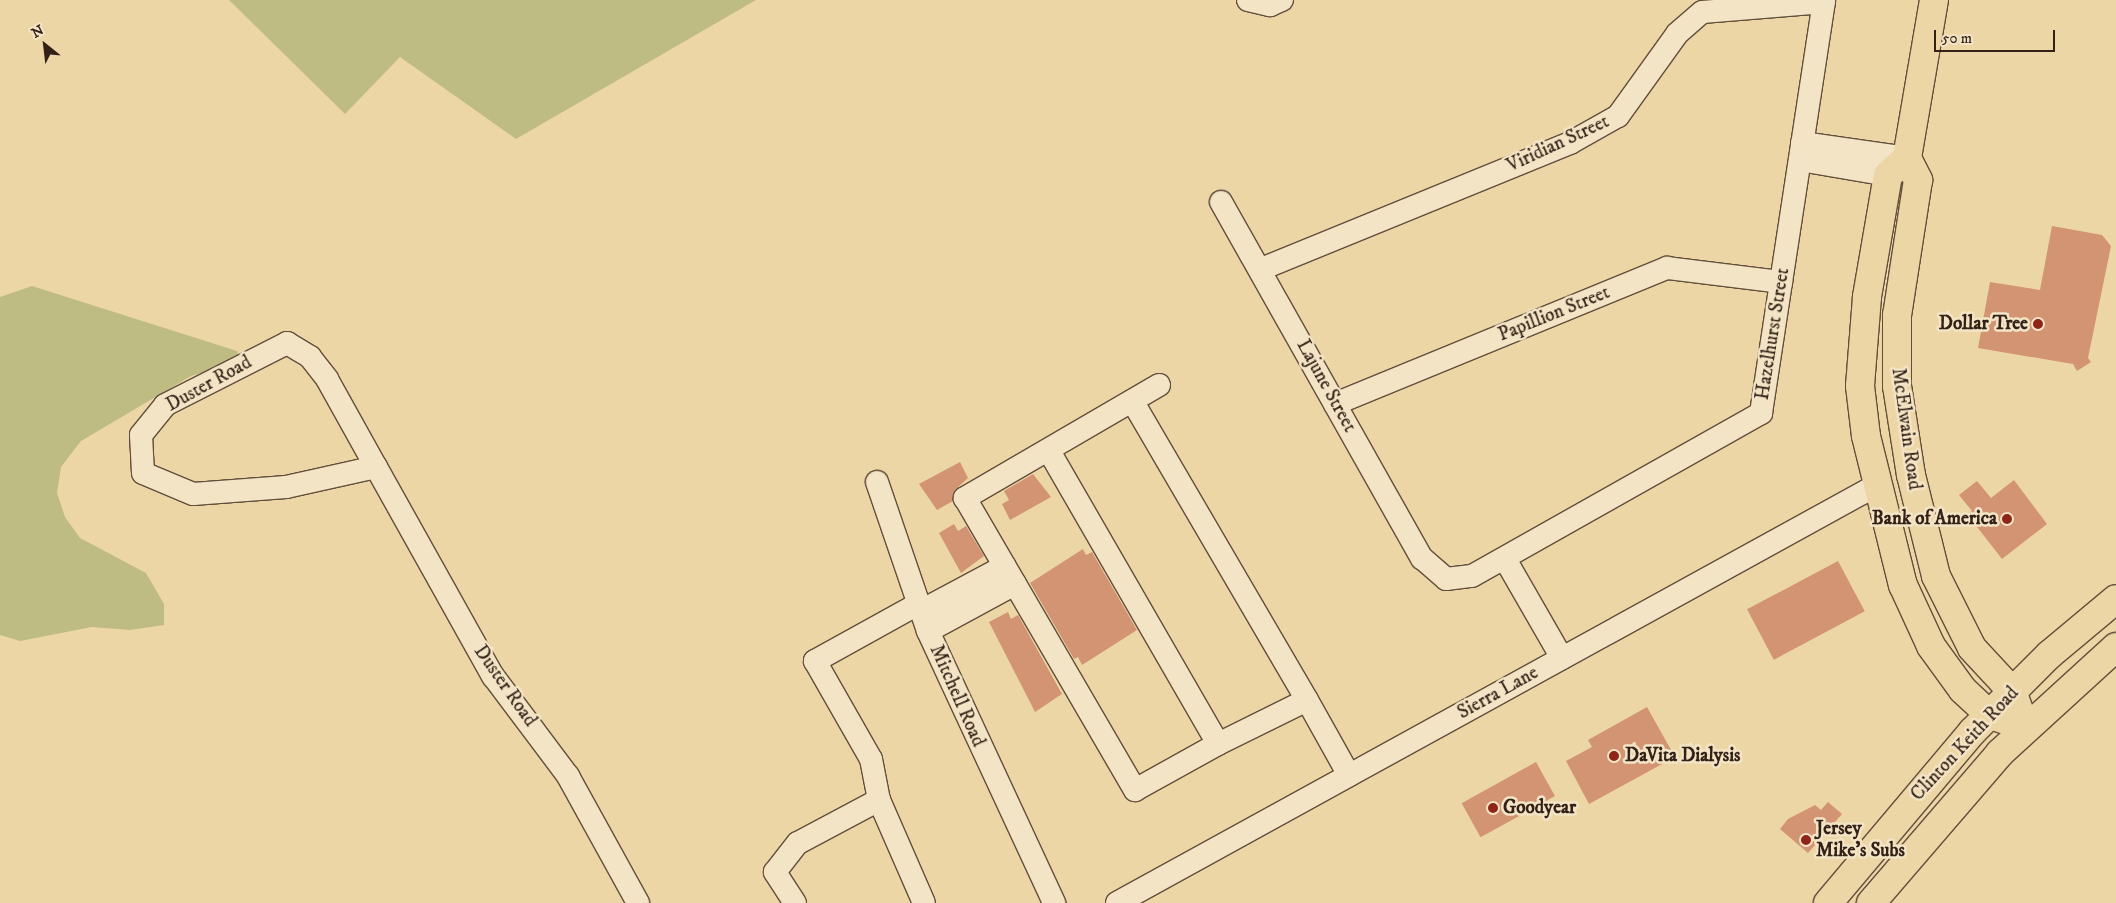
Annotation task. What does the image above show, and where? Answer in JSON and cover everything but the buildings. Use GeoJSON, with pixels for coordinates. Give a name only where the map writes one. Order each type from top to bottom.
{"type":"FeatureCollection","features":[{"type":"Feature","properties":{"kind":"main road","name":"McElwain Road"},"geometry":{"type":"LineString","coordinates":[[1934,0],[1891,168],[1867,297],[1860,386],[1879,484],[1914,615],[1963,690],[1989,714],[2025,727]]}},
{"type":"Feature","properties":{"kind":"main road","name":"McElwain Road"},"geometry":{"type":"LineString","coordinates":[[1891,168],[1918,180],[1896,350],[1911,475],[1945,599],[1972,648],[2012,690],[2025,727]]}},
{"type":"Feature","properties":{"kind":"main road","name":"Clinton Keith Road"},"geometry":{"type":"LineString","coordinates":[[1828,903],[1989,714],[2012,690],[2116,599]]}},
{"type":"Feature","properties":{"kind":"main road","name":"Clinton Keith Road"},"geometry":{"type":"LineString","coordinates":[[1872,903],[2025,727],[2116,647]]}},
{"type":"Feature","properties":{"kind":"street"},"geometry":{"type":"LineString","coordinates":[[1248,0],[1270,5],[1282,0]]}},
{"type":"Feature","properties":{"kind":"street","name":"Hazelhurst Street"},"geometry":{"type":"LineString","coordinates":[[1433,568],[1446,579],[1472,576],[1761,413],[1824,2]]}},
{"type":"Feature","properties":{"kind":"street","name":"Viridian Street"},"geometry":{"type":"LineString","coordinates":[[1260,269],[1570,143],[1618,116],[1676,34],[1702,12],[1824,2]]}},
{"type":"Feature","properties":{"kind":"street"},"geometry":{"type":"LineString","coordinates":[[1801,151],[1891,168]]}},
{"type":"Feature","properties":{"kind":"street"},"geometry":{"type":"LineString","coordinates":[[1801,151],[1891,168]]}},
{"type":"Feature","properties":{"kind":"street","name":"Lajune Street"},"geometry":{"type":"LineString","coordinates":[[1221,202],[1422,558],[1433,568]]}},
{"type":"Feature","properties":{"kind":"street","name":"Papillion Street"},"geometry":{"type":"LineString","coordinates":[[1336,404],[1667,268],[1781,282]]}},
{"type":"Feature","properties":{"kind":"street","name":"Duster Road"},"geometry":{"type":"LineString","coordinates":[[376,467],[286,487],[193,494],[143,473],[141,434],[165,405],[287,343],[310,357],[322,372],[376,467],[493,676],[568,776],[638,903]]}},
{"type":"Feature","properties":{"kind":"street"},"geometry":{"type":"LineString","coordinates":[[1159,385],[1049,451],[965,498],[1135,790],[1218,744],[1307,700]]}},
{"type":"Feature","properties":{"kind":"street"},"geometry":{"type":"LineString","coordinates":[[1132,401],[1349,775]]}},
{"type":"Feature","properties":{"kind":"street"},"geometry":{"type":"LineString","coordinates":[[1049,451],[1218,744]]}},
{"type":"Feature","properties":{"kind":"street","name":"Mitchell Road"},"geometry":{"type":"LineString","coordinates":[[877,482],[922,615],[1054,903]]}},
{"type":"Feature","properties":{"kind":"street","name":"Sierra Lane"},"geometry":{"type":"LineString","coordinates":[[1117,903],[1879,484]]}},
{"type":"Feature","properties":{"kind":"street"},"geometry":{"type":"LineString","coordinates":[[1505,559],[1562,658]]}},
{"type":"Feature","properties":{"kind":"street"},"geometry":{"type":"LineString","coordinates":[[924,903],[879,800],[871,759],[815,661],[1010,575]]}},
{"type":"Feature","properties":{"kind":"street"},"geometry":{"type":"LineString","coordinates":[[795,903],[775,872],[798,843],[879,800]]}},
{"type":"Feature","properties":{"kind":"shaded area"},"geometry":{"type":"Polygon","coordinates":[[[229,0],[756,0],[516,139],[400,57],[345,114],[229,0]]]}},
{"type":"Feature","properties":{"kind":"shaded area"},"geometry":{"type":"Polygon","coordinates":[[[32,286],[237,351],[241,361],[191,376],[81,441],[61,467],[57,493],[65,517],[80,538],[146,573],[164,604],[164,625],[130,630],[92,627],[20,641],[0,635],[0,297],[32,286]]]}},
{"type":"Feature","properties":{"kind":"place","name":"Dollar Tree"},"geometry":{"type":"Point","coordinates":[2038,324]}},
{"type":"Feature","properties":{"kind":"place","name":"Bank of America"},"geometry":{"type":"Point","coordinates":[2007,519]}},
{"type":"Feature","properties":{"kind":"place","name":"DaVita Dialysis"},"geometry":{"type":"Point","coordinates":[1614,756]}},
{"type":"Feature","properties":{"kind":"place","name":"Goodyear"},"geometry":{"type":"Point","coordinates":[1493,808]}},
{"type":"Feature","properties":{"kind":"place","name":"Jersey Mike's Subs"},"geometry":{"type":"Point","coordinates":[1806,840]}}]}
